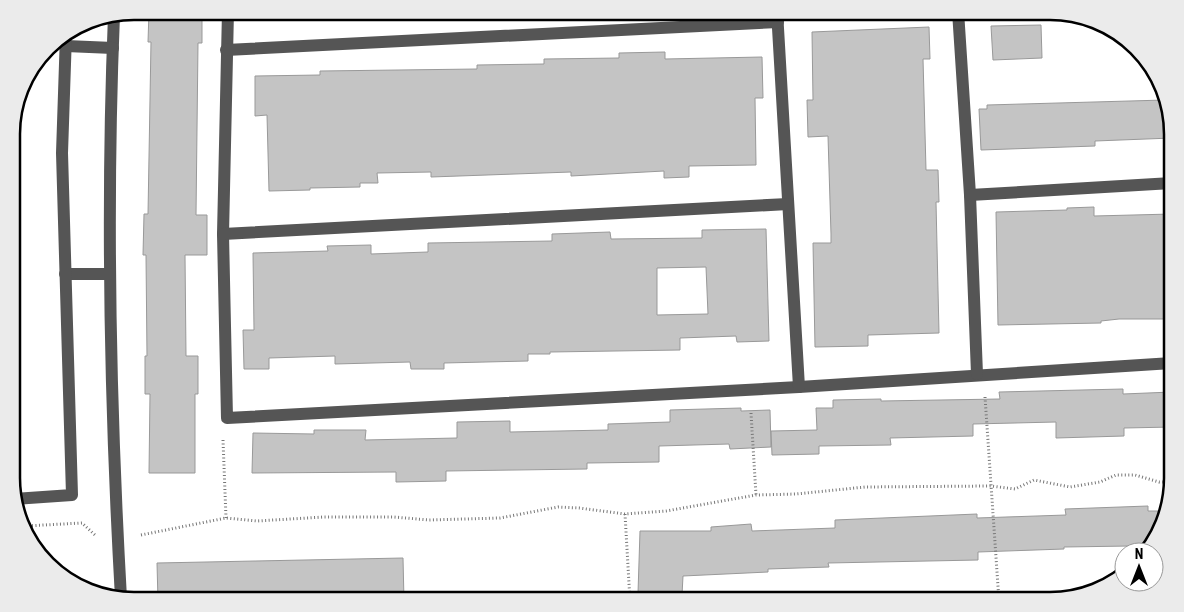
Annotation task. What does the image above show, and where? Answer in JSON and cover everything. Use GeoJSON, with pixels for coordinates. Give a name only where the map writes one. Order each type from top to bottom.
{"type":"FeatureCollection","features":[{"type":"Feature","properties":{"kind":"street"},"geometry":{"type":"LineString","coordinates":[[228,20],[223,234],[227,418],[750,390],[1164,363]]}},
{"type":"Feature","properties":{"kind":"street"},"geometry":{"type":"LineString","coordinates":[[226,50],[728,20]]}},
{"type":"Feature","properties":{"kind":"street"},"geometry":{"type":"LineString","coordinates":[[778,20],[799,387]]}},
{"type":"Feature","properties":{"kind":"street"},"geometry":{"type":"LineString","coordinates":[[959,20],[980,374]]}},
{"type":"Feature","properties":{"kind":"street"},"geometry":{"type":"LineString","coordinates":[[114,22],[110,274],[121,591]]}},
{"type":"Feature","properties":{"kind":"street"},"geometry":{"type":"LineString","coordinates":[[69,41],[113,48]]}},
{"type":"Feature","properties":{"kind":"street"},"geometry":{"type":"LineString","coordinates":[[22,498],[72,495],[62,153],[66,43]]}},
{"type":"Feature","properties":{"kind":"street"},"geometry":{"type":"LineString","coordinates":[[970,195],[1164,183]]}},
{"type":"Feature","properties":{"kind":"street"},"geometry":{"type":"LineString","coordinates":[[223,234],[788,204]]}},
{"type":"Feature","properties":{"kind":"street"},"geometry":{"type":"LineString","coordinates":[[65,274],[110,274]]}},
{"type":"Feature","properties":{"kind":"path"},"geometry":{"type":"LineString","coordinates":[[980,374],[991,486],[998,592]]}},
{"type":"Feature","properties":{"kind":"path"},"geometry":{"type":"LineString","coordinates":[[750,390],[756,495]]}},
{"type":"Feature","properties":{"kind":"path"},"geometry":{"type":"LineString","coordinates":[[226,518],[222,429],[227,418]]}},
{"type":"Feature","properties":{"kind":"path"},"geometry":{"type":"LineString","coordinates":[[141,535],[226,518],[257,521],[324,517],[394,517],[429,520],[500,518],[558,507],[624,514],[666,511],[756,495],[796,494],[874,487],[991,486],[1015,489],[1034,480],[1070,488],[1100,482],[1116,475],[1135,474],[1164,482]]}},
{"type":"Feature","properties":{"kind":"path"},"geometry":{"type":"LineString","coordinates":[[624,514],[629,592]]}},
{"type":"Feature","properties":{"kind":"path"},"geometry":{"type":"LineString","coordinates":[[31,526],[82,523],[96,537]]}},
{"type":"Feature","properties":{"kind":"building"},"geometry":{"type":"Polygon","coordinates":[[[149,20],[202,20],[202,43],[198,43],[196,215],[207,215],[207,255],[185,255],[186,356],[198,356],[198,394],[195,394],[195,473],[149,473],[150,394],[145,394],[145,356],[147,356],[146,255],[143,255],[144,214],[148,214],[151,42],[148,42],[149,20]]]}},
{"type":"Feature","properties":{"kind":"building"},"geometry":{"type":"Polygon","coordinates":[[[1041,25],[1042,58],[993,60],[991,26],[1041,25]]]}},
{"type":"Feature","properties":{"kind":"building"},"geometry":{"type":"Polygon","coordinates":[[[929,27],[930,59],[923,59],[926,170],[938,170],[939,202],[936,202],[939,333],[868,335],[868,346],[815,347],[813,243],[831,243],[831,234],[828,136],[808,137],[807,100],[813,100],[812,32],[929,27]]]}},
{"type":"Feature","properties":{"kind":"building"},"geometry":{"type":"Polygon","coordinates":[[[665,52],[665,59],[762,57],[763,98],[755,98],[756,165],[689,166],[689,177],[664,178],[664,171],[571,176],[571,172],[431,177],[431,172],[377,173],[378,183],[360,183],[360,187],[269,191],[267,115],[255,116],[255,76],[320,75],[320,71],[477,69],[477,65],[544,64],[544,59],[619,58],[619,53],[665,52]]]}},
{"type":"Feature","properties":{"kind":"building"},"geometry":{"type":"Polygon","coordinates":[[[1159,100],[1163,119],[1164,138],[1095,141],[1095,146],[981,150],[979,109],[987,109],[987,105],[1159,100]]]}},
{"type":"Feature","properties":{"kind":"building"},"geometry":{"type":"Polygon","coordinates":[[[1094,207],[1094,216],[1164,214],[1164,319],[1119,319],[1101,321],[1101,323],[998,325],[996,212],[1067,210],[1067,208],[1094,207]]]}},
{"type":"Feature","properties":{"kind":"building"},"geometry":{"type":"Polygon","coordinates":[[[766,229],[769,341],[737,342],[736,336],[680,338],[680,350],[550,352],[550,354],[528,354],[528,361],[444,363],[444,369],[411,369],[410,362],[335,364],[335,356],[269,358],[269,369],[244,369],[243,330],[254,330],[253,253],[328,251],[327,246],[371,245],[371,254],[428,252],[428,243],[552,241],[552,234],[610,232],[611,239],[702,238],[702,230],[766,229]],[[706,267],[657,268],[657,315],[708,314],[706,267]]]}},
{"type":"Feature","properties":{"kind":"building"},"geometry":{"type":"Polygon","coordinates":[[[1123,389],[1123,394],[1164,392],[1164,427],[1124,428],[1124,436],[1056,438],[1056,422],[973,424],[973,436],[890,438],[891,445],[819,446],[819,454],[772,455],[771,431],[817,430],[816,408],[833,408],[833,400],[1000,399],[999,392],[1123,389]]]}},
{"type":"Feature","properties":{"kind":"building"},"geometry":{"type":"Polygon","coordinates":[[[741,408],[741,411],[770,410],[771,447],[730,449],[729,444],[659,446],[659,462],[587,463],[587,469],[446,471],[446,481],[396,482],[396,472],[252,473],[253,433],[314,434],[314,430],[366,430],[365,440],[457,438],[457,422],[510,421],[510,432],[608,430],[608,424],[670,422],[670,410],[741,408]]]}},
{"type":"Feature","properties":{"kind":"building"},"geometry":{"type":"Polygon","coordinates":[[[1148,506],[1148,511],[1159,511],[1144,542],[1114,542],[1114,546],[978,552],[978,560],[828,563],[829,567],[768,569],[768,572],[683,576],[682,592],[638,592],[640,531],[711,531],[711,527],[751,524],[752,531],[835,528],[835,520],[977,514],[977,518],[1066,515],[1065,509],[1148,506]]]}},
{"type":"Feature","properties":{"kind":"building"},"geometry":{"type":"Polygon","coordinates":[[[403,558],[404,592],[158,592],[157,563],[403,558]]]}}]}
